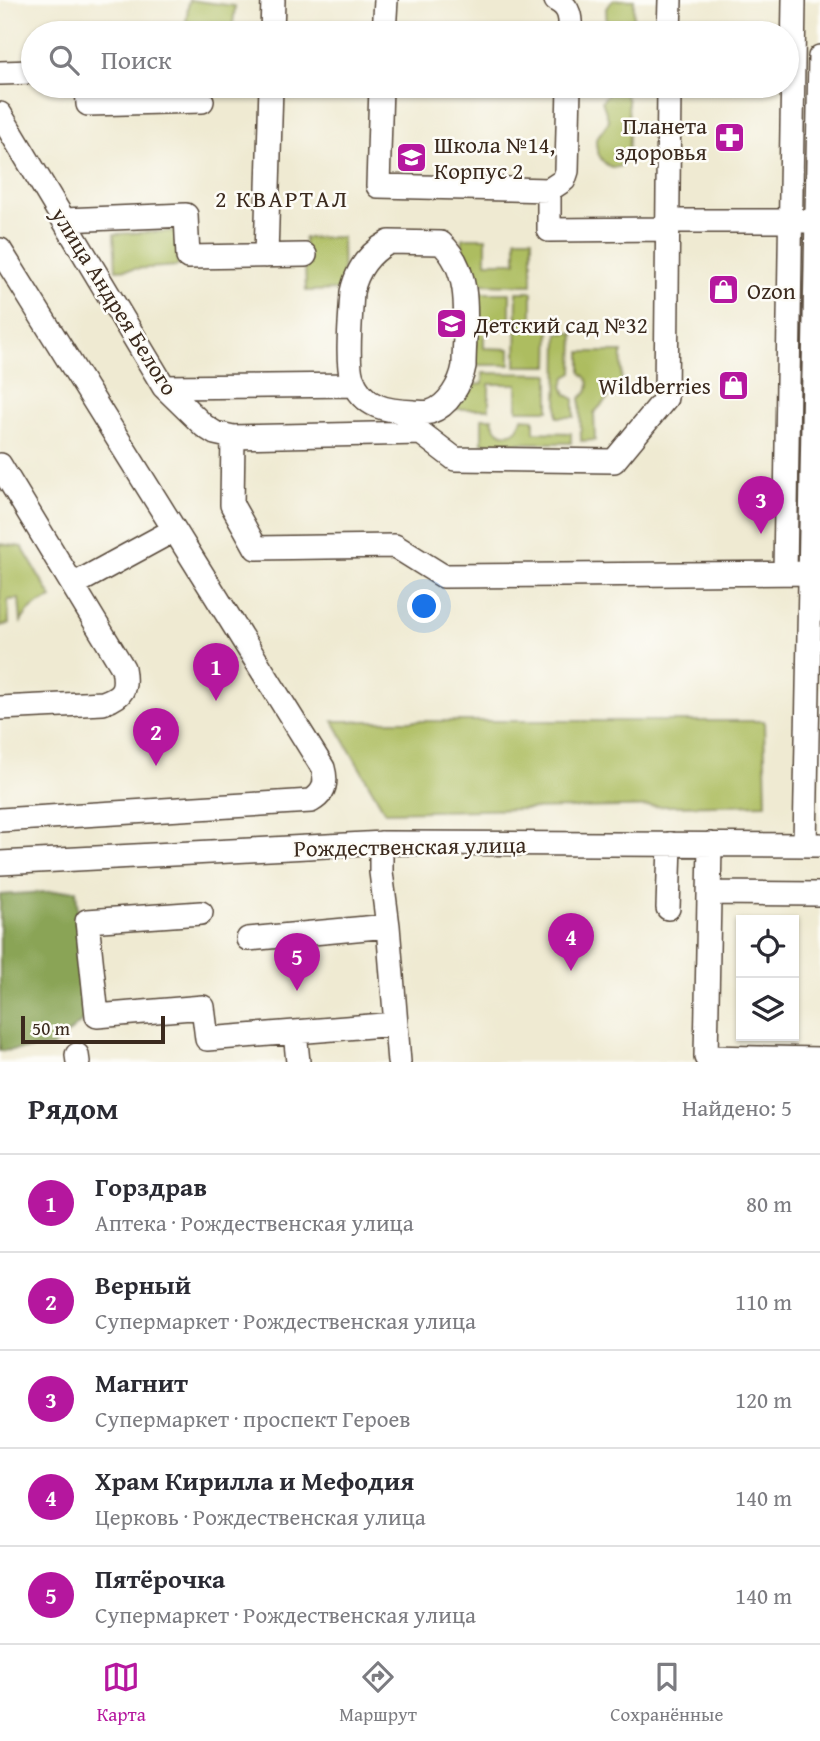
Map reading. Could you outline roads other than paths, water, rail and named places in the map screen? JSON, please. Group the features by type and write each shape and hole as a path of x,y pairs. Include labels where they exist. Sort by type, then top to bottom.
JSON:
{"street":[{"path":"272,21 273,0"},
{"path":"385,21 386,0"},
{"path":"556,0 566,7 570,21"},
{"path":"669,21 670,0"},
{"path":"794,0 794,21"},
{"path":"812,845 810,573 820,57"},
{"path":"0,73 21,72"},
{"path":"88,98 88,104 202,101"},
{"path":"266,256 271,98"},
{"path":"381,98 378,186 549,190 564,180 567,171 569,98"},
{"path":"669,98 666,398 614,461 455,459 421,433 233,437 232,505 256,548 395,546 443,576 810,573"},
{"path":"785,573 792,98"},
{"name":"улица Андрея Белого","path":"0,114 164,387 204,426 215,433 233,437"},
{"path":"549,190 549,230 817,221"},
{"path":"64,220 186,215 188,257 305,255"},
{"path":"164,387 355,385 376,406 387,411 430,412 457,388 464,366 465,290 456,260 441,243 389,242 372,254 358,272 352,292 350,368 355,385"},
{"path":"0,250 323,768 326,778 324,788 312,801 0,820"},
{"path":"0,465 123,668 125,680 123,690 115,699 103,703 0,708"},
{"path":"73,586 174,530"},
{"path":"381,843 381,873 399,1062"},
{"name":"Рождественская улица","path":"0,863 381,843 812,845"},
{"path":"668,908 670,844"},
{"path":"710,844 708,1060 820,1059"},
{"path":"709,893 820,894"},
{"path":"201,913 87,921 97,1016 204,1007 207,1040 396,1024"},
{"path":"248,939 388,926"},
{"path":"295,1032 298,1062"}],"place":[{"name":"Планета здоровья","path":"730,138"},
{"name":"Школа №14, Корпус 2","path":"411,157"},
{"name":"Ozon","path":"724,290"},
{"name":"Детский сад №32","path":"451,324"},
{"name":"Wildberries","path":"734,385"},
{"name":"Магнит","path":"761,534"},
{"name":"Горздрав","path":"216,701"},
{"name":"Верный","path":"156,766"},
{"name":"Храм Кирилла и Мефодия","path":"571,971"},
{"name":"Пятёрочка","path":"297,991"}],"district":[{"name":"2 КВАРТАЛ","path":"282,198"}]}
